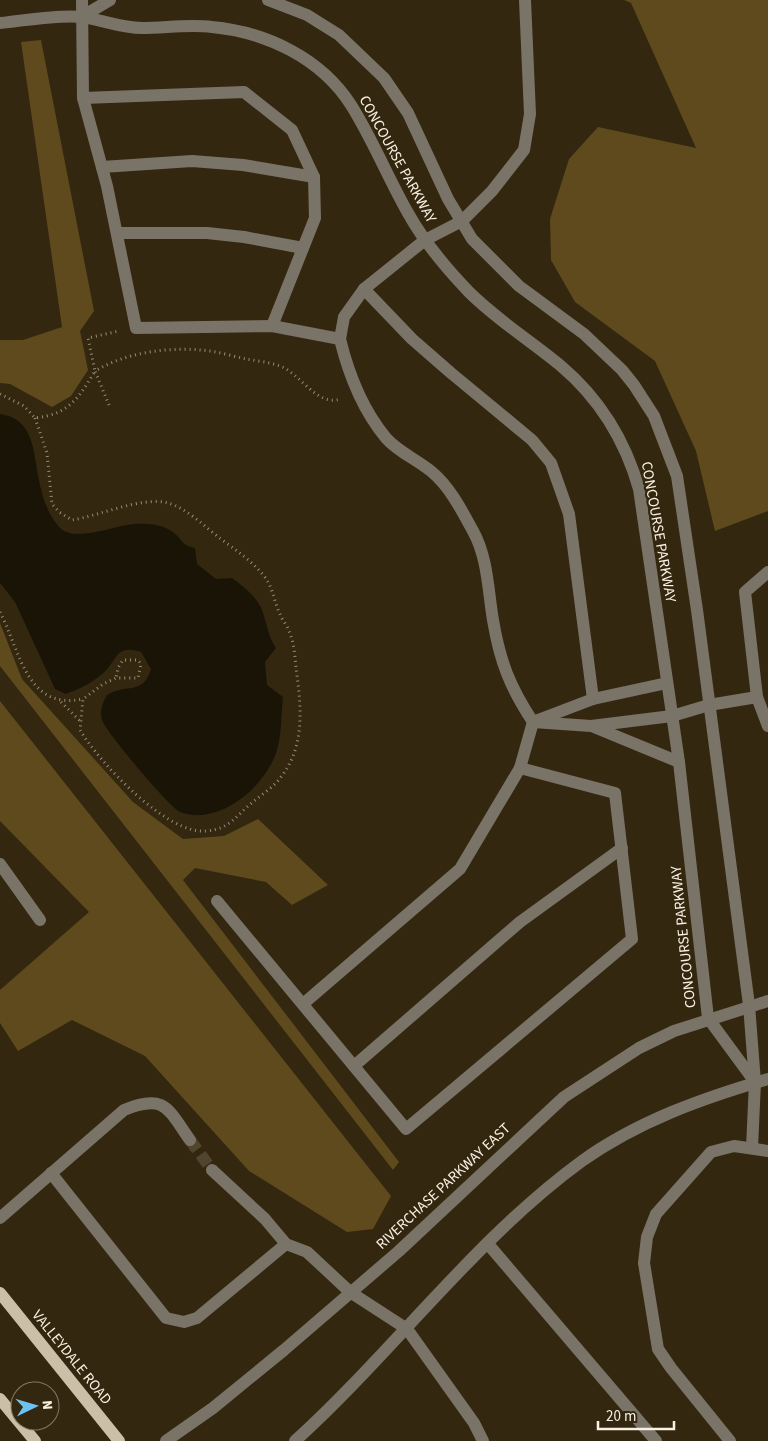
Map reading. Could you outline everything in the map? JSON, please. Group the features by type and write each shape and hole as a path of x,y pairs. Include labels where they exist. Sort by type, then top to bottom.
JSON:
{"main road":[{"name":"VALLEYDALE ROAD","path":"0,1293 119,1441"},
{"path":"0,1399 35,1441"}],"street":[{"path":"82,0 83,98 102,167 136,328 272,326 340,339"},
{"path":"0,23 81,16 110,0"},
{"name":"CONCOURSE PARKWAY","path":"268,0 307,14 339,35 384,78 408,113 448,199 472,238 503,272 584,334 622,370 654,416 677,476 749,1005 755,1082"},
{"path":"302,1004 460,869 520,768 533,722 513,691 501,660 493,620 488,578 475,533 451,494 433,472 388,440 367,412 349,374 340,339 344,317 364,289 426,240 462,221 492,191 524,150 530,114 525,0"},
{"name":"CONCOURSE PARKWAY","path":"81,16 127,27 212,27 251,34 283,46 323,72 350,103 376,148 408,213 426,240 471,294 562,367 590,394 618,433 630,458 639,489 679,762 708,1018 755,1082"},
{"path":"83,98 244,92 292,130 314,177 315,218 272,326"},
{"path":"102,167 192,161 243,165 314,177"},
{"path":"117,233 207,233 244,236 303,248"},
{"path":"364,289 412,339 451,374 532,440 551,463 569,514 593,698"},
{"path":"768,572 746,592 757,697 768,726"},
{"path":"533,722 593,698 667,683"},
{"path":"533,722 592,726 672,716 709,705 757,697"},
{"path":"592,726 679,762"},
{"path":"217,901 406,1129 632,939 615,793 520,768"},
{"path":"354,1066 520,922 622,848"},
{"path":"0,864 40,920"},
{"name":"RIVERCHASE PARKWAY EAST","path":"166,1441 213,1408 399,1251 564,1097 639,1048 674,1031 708,1018 768,1001"},
{"path":"304,1438 488,1244 538,1196 583,1160 672,1111 715,1094 768,1079"},
{"path":"752,1148 755,1082"},
{"path":"0,1218 124,1110 145,1102 166,1107 190,1140"},
{"path":"730,1441 658,1349 644,1263 647,1237 656,1214 710,1152 734,1146 768,1152"},
{"path":"212,1170 265,1219 286,1244 306,1252 350,1292 407,1329 474,1423 483,1441"},
{"path":"51,1173 166,1318 184,1322 197,1318 286,1244"},
{"path":"488,1244 656,1441"}],"path":[{"path":"108,406 95,371 88,338 136,328"},
{"path":"35,418 52,416 68,408 82,392 95,371 112,361 152,352 201,350 280,366 293,373 323,399 333,401 358,392"},
{"path":"0,394 24,406 35,418 47,453 52,504 59,512 72,520 153,502 168,503 182,510 253,563 266,578 279,614 289,631 294,652 301,722 292,754 281,777 246,807 235,821 224,827 205,832 187,829 136,796 88,743 80,730 83,699"},
{"path":"0,612 25,670 35,685 45,694 61,702 81,721"},
{"path":"61,702 83,699 102,684 116,678 138,678 141,664 138,660 123,660 118,668 116,678"}],"shaded area":[{"path":"624,0 768,0 768,511 715,531 696,451 655,361 575,302 551,260 550,219 569,159 598,127 696,148 631,3"},
{"path":"41,40 94,311 80,331 88,370 71,396 52,407 10,384 0,383 0,340 23,340 62,327 21,42"},
{"path":"0,414 20,422 26,430 33,448 44,499 49,512 60,528 75,534 85,534 134,524 160,526 174,533 185,544 195,548 197,564 216,579 232,578 249,592 260,605 271,639 276,648 265,662 267,685 283,697 280,737 272,763 263,777 240,800 211,814 195,815 180,812 164,798 114,739 102,720 101,710 107,695 139,686 148,677 151,669 141,652 126,650 121,652 101,675 89,684 66,694 55,689 15,602 0,583"},
{"path":"0,623 22,679 133,802 183,839 224,836 258,819 328,885 292,905 266,882 195,868 183,880 399,1162 393,1170 0,666"},
{"path":"0,701 391,1196 373,1229 347,1232 249,1171 145,1056 72,1020 18,1051 0,1023 0,990 89,912 0,821"}],"tunnel":[{"path":"190,1140 212,1170"}]}
